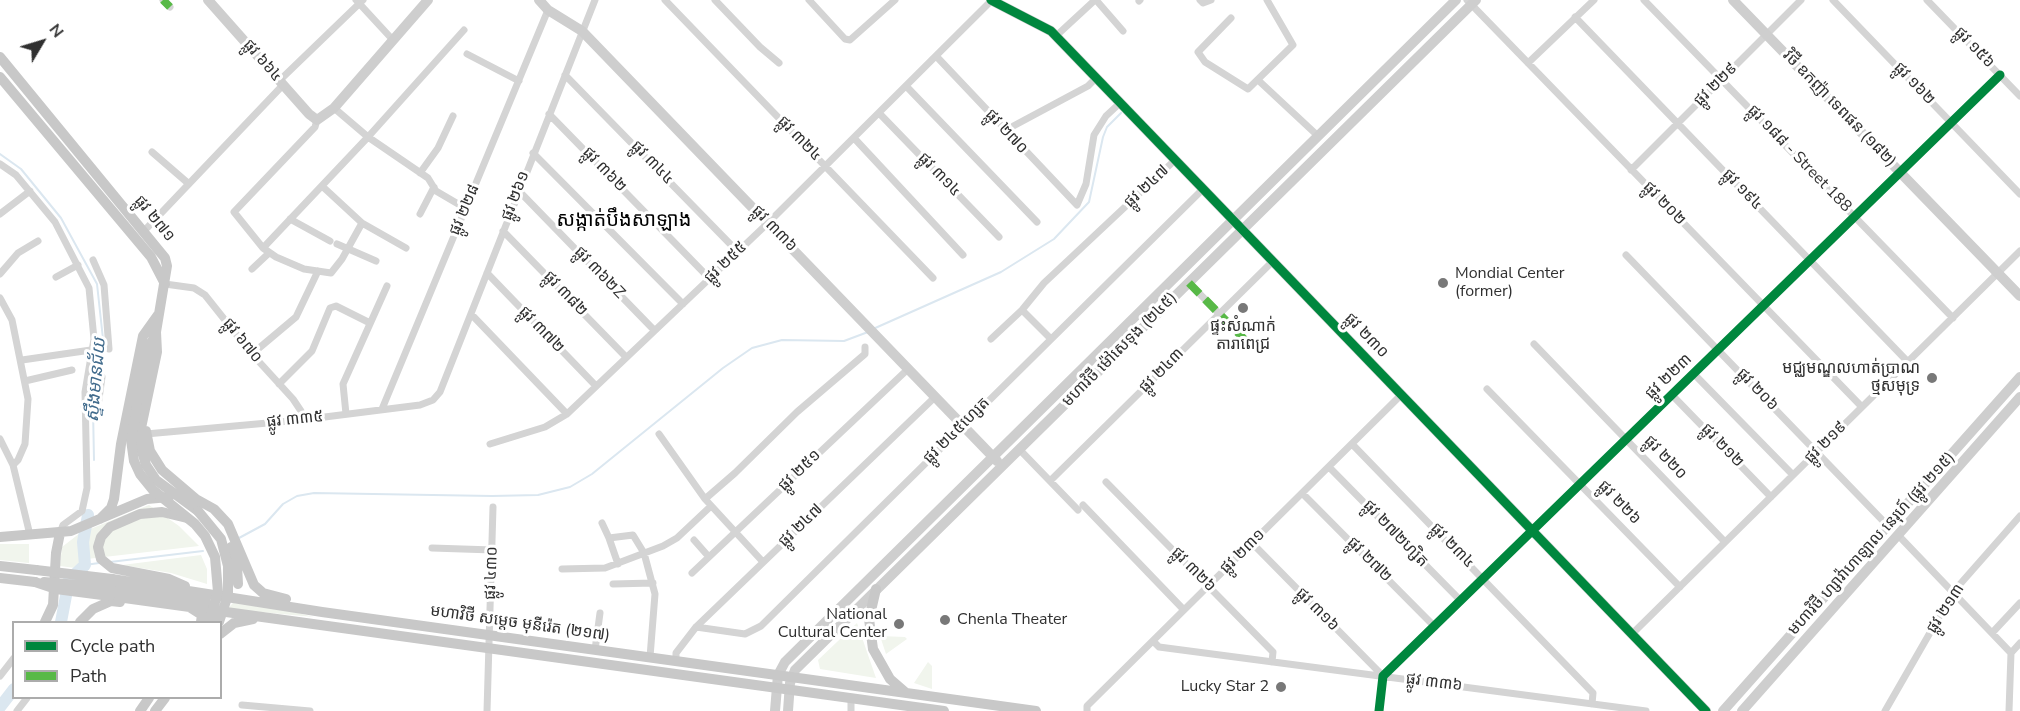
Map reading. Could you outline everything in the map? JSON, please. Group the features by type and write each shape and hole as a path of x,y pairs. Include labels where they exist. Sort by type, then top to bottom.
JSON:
{"main road":[{"name":"ផ្លូវ ៦៦៤","path":"208,0 317,120"},
{"path":"317,120 334,108 428,0"},
{"name":"ផ្លូវ ៣៣៦","path":"539,0 548,10 582,31 1002,466"},
{"name":"ផ្លូវ ២៣០","path":"991,0 1008,3 1056,36 1706,711"},
{"name":"មហាវិថី ម៉ៅសេទុង (២៤៥)","path":"775,711 778,675 785,662 1456,0"},
{"name":"វិថី ឧកញ៉ា ទេពផន (១៨២)","path":"1733,0 2020,296"},
{"name":"មហាវិថី ម៉ៅសេទុង (២៤៥)","path":"791,677 876,589 1189,283 1471,2"},
{"name":"ផ្លូវ ២៧១","path":"0,57 145,230 165,258 167,266 165,284"},
{"name":"ផ្លូវ ២៧១","path":"0,76 151,257 165,284"},
{"path":"165,284 156,332 148,350 140,410 131,440 136,467 153,490 194,509 211,513 227,536 237,566 238,584"},
{"path":"97,521 111,508 114,500 121,444 143,336 160,312"},
{"name":"មហាវិថី ហ្សាវ៉ាហាឡាល នេរុហ៍ (ផ្លូវ ២១៥)","path":"1723,711 2020,377"},
{"name":"មហាវិថី ហ្សាវ៉ាហាឡាល នេរុហ៍ (ផ្លូវ ២១៥)","path":"1742,711 2020,397"},
{"path":"140,410 150,451 162,470 194,509 217,532 226,555 228,588 219,621"},
{"path":"0,537 66,532 157,497 172,498 194,509 217,565 218,592 209,621"},
{"path":"113,583 99,553 101,537 110,527 146,513 214,509 228,524 249,577 258,589 272,596 301,602 322,612"},
{"path":"45,621 53,605 56,553 66,532"},
{"name":"មហាវិថី សម្តេច មុនីរ៉េត (២១៧)","path":"0,566 113,583 198,591 322,612 1036,711"},
{"path":"0,578 34,582 113,583 208,602"},
{"name":"មហាវិថី សម្តេច មុនីរ៉េត (២១៧)","path":"113,583 148,600 188,607 789,689 912,709 944,711"},
{"path":"876,589 869,619 873,649 890,679 909,693"},
{"path":"81,621 93,609 106,603 148,600"},
{"path":"188,607 202,615 201,621"},
{"path":"222,633 240,621 265,617"},
{"path":"788,711 791,677"},
{"path":"155,711 164,699"}],"street":[{"path":"164,0 170,7"},
{"name":"ផ្លូវ ២៦១","path":"440,392 595,0"},
{"name":"ផ្លូវ ៣២៤","path":"665,0 933,278"},
{"path":"715,0 779,63"},
{"path":"809,0 845,39 850,40 895,0"},
{"path":"815,7 822,0"},
{"name":"ផ្លូវ ២៥៥","path":"490,444 536,430 567,414 768,223 937,57 991,0"},
{"path":"1056,36 1096,0 1123,31"},
{"path":"1200,0 1203,3 1211,0"},
{"path":"1231,18 1198,52 1204,62 1248,89 1293,45 1267,0"},
{"path":"1528,63 1594,0"},
{"name":"ផ្លូវ ១៨៨ - Street 188","path":"1644,0 1953,318"},
{"name":"ផ្លូវ ២២៩","path":"1631,170 1801,0"},
{"name":"ផ្លូវ ១៦២","path":"1833,0 2020,194"},
{"name":"ផ្លូវ ១៥៦","path":"1928,0 2020,96"},
{"path":"1934,6 1940,0"},
{"path":"145,230 359,1 392,39"},
{"name":"ផ្លូវ ២០២","path":"1471,2 1862,407"},
{"name":"ផ្លូវ ២២៨","path":"382,410 548,10"},
{"name":"ផ្លូវ ១៩៤","path":"1575,17 1908,362"},
{"path":"252,269 290,219 369,137 464,30"},
{"path":"467,54 519,81"},
{"name":"ផ្លូវ ២៧០","path":"937,57 1004,131 1077,205 1086,184 1094,135 1106,116 1120,103"},
{"name":"ផ្លូវ ៣៤៤","path":"565,75 738,252"},
{"name":"ផ្លូវ ២២៣","path":"1383,676 2000,75"},
{"path":"1004,131 1088,86 1096,78"},
{"path":"1258,80 1318,136"},
{"path":"907,87 1037,222"},
{"path":"334,108 369,137 420,173 436,191 465,208"},
{"name":"ផ្លូវ ៣១៤","path":"879,113 999,237"},
{"name":"ផ្លូវ ៣៦២","path":"549,114 710,279"},
{"path":"420,173 438,148 453,116"},
{"path":"317,120 315,127 234,212 266,250 291,265 331,273 336,270 362,223"},
{"path":"854,138 963,255"},
{"path":"152,152 189,184"},
{"path":"533,153 683,304"},
{"name":"ផ្លូវ ២៤៧","path":"991,339 1022,310 1044,283 1175,160"},
{"path":"0,164 16,175 55,222 89,288 109,349"},
{"path":"321,186 362,223 406,248"},
{"path":"420,214 434,187"},
{"name":"ផ្លូវ ២៤៥ហ្សេត","path":"696,627 745,634 761,626 1203,189"},
{"name":"ផ្លូវ ៣៦២Z","path":"518,190 654,330"},
{"path":"0,214 30,191"},
{"path":"290,219 347,250 376,261"},
{"name":"ផ្លូវ ៣៨២","path":"503,231 626,357"},
{"path":"0,274 18,253 38,241"},
{"name":"ផ្លូវ ២១៩","path":"1632,634 2020,251"},
{"name":"ផ្លូវ ២០៦","path":"1626,255 1888,526"},
{"path":"66,532 63,525 79,514 84,507 87,488 91,350 101,320 104,285 93,260"},
{"name":"ផ្លូវ ២៤៣","path":"1050,481 1273,261"},
{"path":"56,277 78,265"},
{"path":"252,354 296,317 318,271"},
{"name":"ផ្លូវ ៣៧២","path":"487,273 596,386"},
{"path":"1189,283 1248,343"},
{"name":"ផ្លូវ ៦៧០","path":"165,284 194,288 206,295 301,411 302,420"},
{"path":"346,414 344,384 387,286"},
{"path":"0,298 8,309 22,360 28,418 25,444 13,465"},
{"path":"279,384 312,351 330,308 336,306 370,323"},
{"path":"1022,310 1051,339"},
{"path":"471,314 567,414"},
{"name":"ផ្លូវ ២២០","path":"1534,344 1725,542"},
{"path":"705,499 797,412 865,354 865,347"},
{"path":"22,360 91,350"},
{"name":"ផ្លូវ ២៥១","path":"692,573 908,369"},
{"path":"25,381 72,370"},
{"path":"1694,374 1793,475"},
{"path":"89,406 98,406 102,377"},
{"name":"ផ្លូវ ២២៦","path":"1487,389 1680,587"},
{"name":"ផ្លូវ ៣៣៥","path":"146,434 302,420 420,405 433,400 440,392"},
{"name":"ផ្លូវ ២៣១","path":"1087,711 1088,706 1401,395"},
{"name":"ផ្លូវ ២១២","path":"1672,395 1771,497"},
{"name":"ផ្លូវ ២៤៧","path":"676,661 676,653 696,627 935,396"},
{"path":"659,434 705,499 763,562"},
{"path":"0,439 13,465 30,535"},
{"name":"ផ្លូវ ២៣៤","path":"1352,444 1593,693 1592,704"},
{"path":"1020,449 1050,481 1080,507 1185,610"},
{"name":"ផ្លូវ ២៧២ហ្សិត","path":"1329,467 1461,601"},
{"name":"ផ្លូវ ៣២៦","path":"1106,482 1273,652 1272,662"},
{"name":"ផ្លូវ ២៧២","path":"1302,493 1435,627"},
{"path":"562,569 604,568 618,564 677,538 711,506"},
{"name":"ផ្លូវ ៤៣០","path":"487,711 493,507"},
{"name":"ផ្លូវ ២១៣","path":"1885,711 1954,591 2020,516"},
{"path":"602,523 618,564"},
{"path":"609,538 632,534 644,553 653,583 656,609 650,657"},
{"path":"1898,535 2011,653"},
{"path":"694,540 709,557"},
{"name":"ផ្លូវ ៣១៦","path":"1252,543 1383,676"},
{"path":"432,548 493,550"},
{"path":"613,584 653,583"},
{"path":"1992,633 2020,603"},
{"path":"595,650 600,613"},
{"name":"ផ្លូវ ៣៣៦","path":"1153,641 1159,647 1646,711"},
{"path":"2010,711 2011,653 2020,643"},
{"path":"0,676 12,661"},
{"path":"1380,711 1383,676"},
{"path":"909,693 912,709"},
{"path":"851,698 851,711"},
{"path":"17,711 26,699"},
{"path":"242,705 310,711"}],"shaded area":[{"path":"149,505 179,526 199,546 87,559 88,530"},
{"path":"80,533 80,563 75,568 60,566 62,547"},
{"path":"0,544 29,544 29,563 0,560"},
{"path":"201,555 207,569 207,584 171,573 122,565"},
{"path":"233,603 285,610 314,617 227,609"},
{"path":"857,623 876,678 820,669 818,660"},
{"path":"880,636 905,637 907,639 886,654"},
{"path":"928,662 932,666 932,689 914,683"}],"waterway":[{"path":"873,329 1001,272 1054,239 1089,202 1103,137 1107,127 1121,113"},
{"name":"ស្ទឹងមានជ័យ","path":"0,154 21,169 61,218 97,284 103,339 96,361 93,403"},
{"path":"239,538 265,524 283,504 297,496 314,493 538,495 570,487 592,474 723,368 752,348 782,340 844,341 868,332"},
{"name":"ស្ទឹងមានជ័យ","path":"93,409 94,460"},
{"name":"ស្ទឹងមានជ័យ","path":"61,621 69,580 85,565 83,542 88,515"},
{"path":"110,562 203,551"},
{"path":"85,565 99,563"},
{"name":"ស្ទឹងមានជ័យ","path":"0,707 12,692"}],"marked path":[{"path":"163,0 170,7"},
{"path":"1189,283 1248,343"}],"cycle path":[{"path":"991,0 1051,31 1706,711"},
{"path":"1379,711 1383,676 2000,75"}],"place":[{"name":"Mondial Center (former)","path":"1443,283"},
{"name":"ផ្ទះសំណាក់ តារាពេជ្រ","path":"1243,308"},
{"name":"មជ្ឈមណ្ឌលហាត់ប្រាណ ថ្មសមុទ្រ","path":"1932,378"},
{"name":"Chenla Theater","path":"945,620"},
{"name":"National Cultural Center","path":"899,624"},
{"name":"Lucky Star 2","path":"1281,687"}],"district":[{"name":"សង្កាត់បឹងសាឡាង","path":"624,221"}]}
